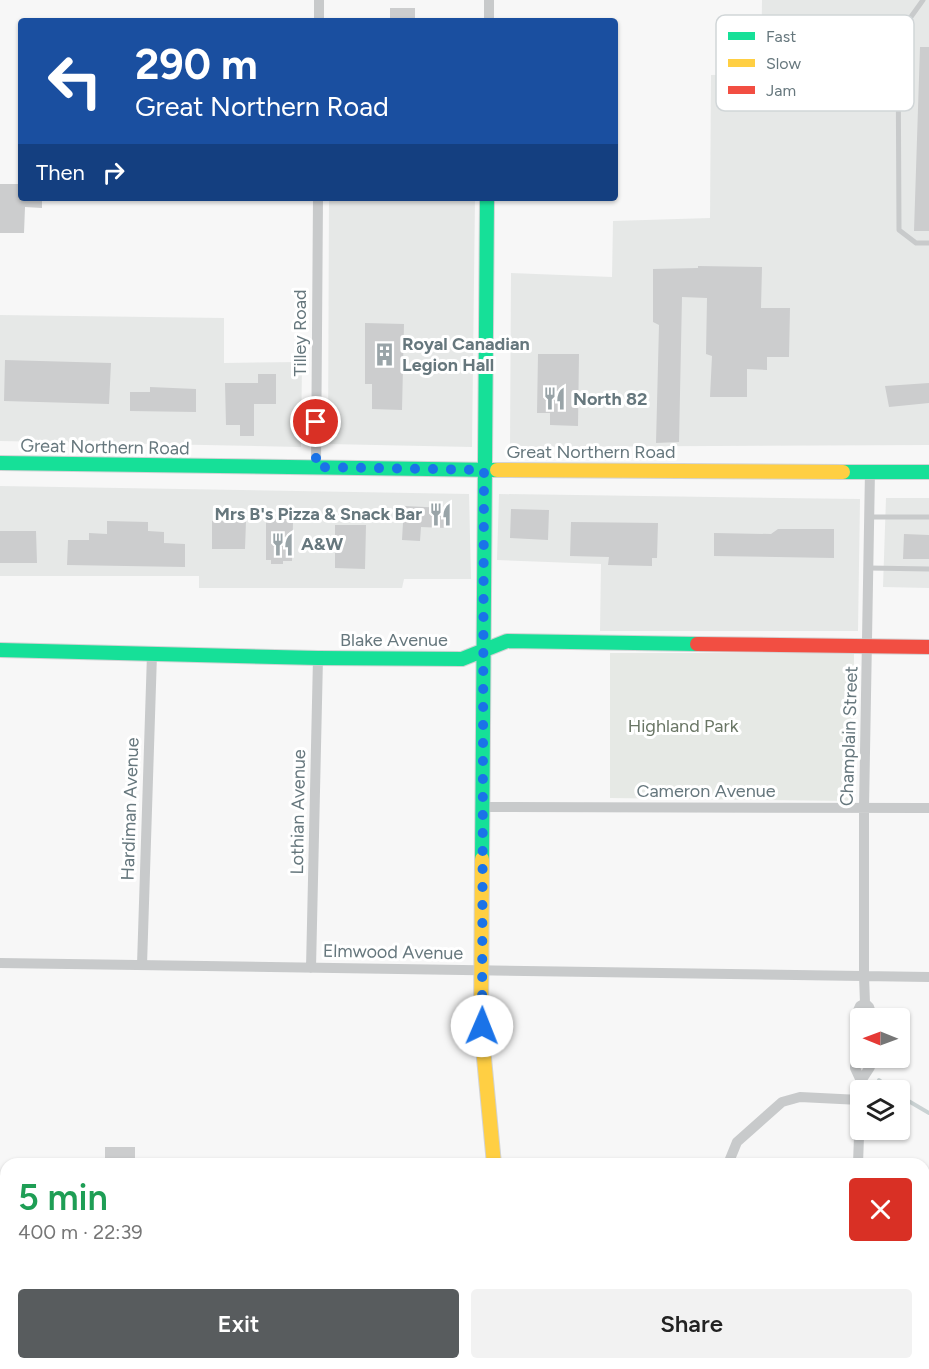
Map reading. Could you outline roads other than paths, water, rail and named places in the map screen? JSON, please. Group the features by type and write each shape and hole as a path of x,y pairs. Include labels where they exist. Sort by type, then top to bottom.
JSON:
{"street":[{"path":"319,0 319,18"},
{"path":"489,0 489,18"},
{"name":"Tilley Road","path":"316,467 318,201"},
{"path":"487,201 482,1026 493,1158"},
{"name":"Great Northern Road","path":"0,464 484,470 929,472"},
{"name":"Champlain Street","path":"869,1008 865,1003 864,976 864,808 870,471"},
{"name":"Blake Avenue","path":"0,650 318,658 462,659 507,641 929,647"},
{"name":"Hardiman Avenue","path":"142,965 152,654"},
{"name":"Lothian Avenue","path":"311,968 318,658"},
{"name":"Cameron Avenue","path":"483,807 929,808"},
{"name":"Elmwood Avenue","path":"0,963 929,977"},
{"name":"Champlain Street","path":"861,1080 855,1068 856,1015 860,1006 865,1003"},
{"path":"730,1158 736,1142 782,1102 800,1097 850,1100"},
{"name":"Champlain Street","path":"858,1158 859,1140"}],"lane":[{"path":"912,15 923,0"},
{"path":"898,111 899,230 916,243 929,243"},
{"path":"870,517 929,517"},
{"path":"869,568 929,569"}],"waterway":[{"path":"910,1102 929,1113"}],"place":[{"name":"Royal Canadian Legion Hall","path":"384,354"},
{"name":"North 82","path":"555,399"},
{"name":"Mrs B's Pizza & Snack Bar","path":"440,514"},
{"name":"A&W","path":"283,544"}],"park label":[{"name":"Highland Park","path":"683,726"}]}
